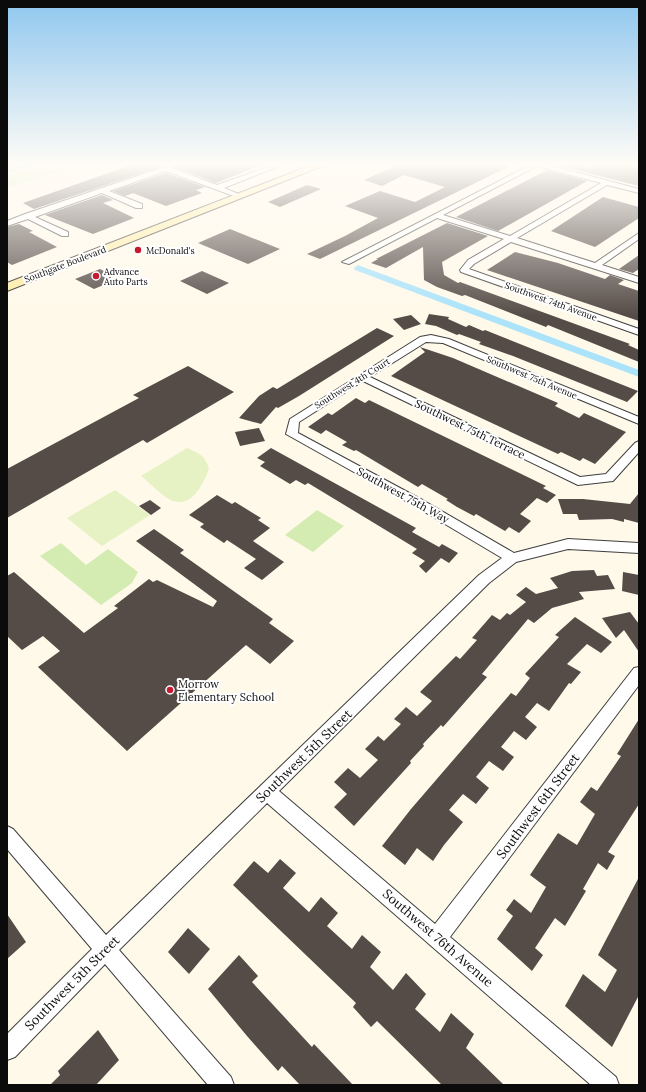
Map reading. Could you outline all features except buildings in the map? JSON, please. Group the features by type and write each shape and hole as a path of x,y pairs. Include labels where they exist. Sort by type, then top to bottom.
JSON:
{"main road":[{"name":"Southgate Boulevard","path":"7,287 193,214"}],"street":[{"path":"7,224 34,214"},
{"path":"346,262 443,214"},
{"path":"512,239 554,214"},
{"path":"28,216 65,234"},
{"path":"439,216 639,280"},
{"path":"596,266 639,235"},
{"name":"Southwest 74th Avenue","path":"512,239 471,262 464,270 639,332"},
{"name":"Southwest 75th Avenue","path":"423,339 432,338 446,341 639,421"},
{"name":"Southwest 4th Court","path":"292,434 294,420 423,339"},
{"name":"Southwest 75th Terrace","path":"362,377 578,481 608,478 639,445"},
{"name":"Southwest 75th Way","path":"292,434 422,505 512,558"},
{"name":"Southwest 5th Street","path":"7,1049 106,949 484,579 512,558 568,544 639,548"},
{"name":"Southwest 6th Street","path":"437,938 639,673"},
{"name":"Southwest 76th Avenue","path":"268,792 608,1085"},
{"path":"7,836 223,1085"}],"green space":[{"path":"187,448 204,458 209,469 204,481 192,497 186,501 173,501 161,494 141,476"},
{"path":"115,490 150,515 102,546 67,518"},
{"path":"317,510 344,526 313,552 285,535"},
{"path":"61,543 86,565 108,549 138,572 132,583 101,605 40,556"}],"waterway":[{"path":"358,268 639,374"}],"place":[{"name":"McDonald's","path":"138,250"},
{"name":"Advance Auto Parts","path":"96,276"},
{"name":"Morrow Elementary School","path":"170,690"}]}
